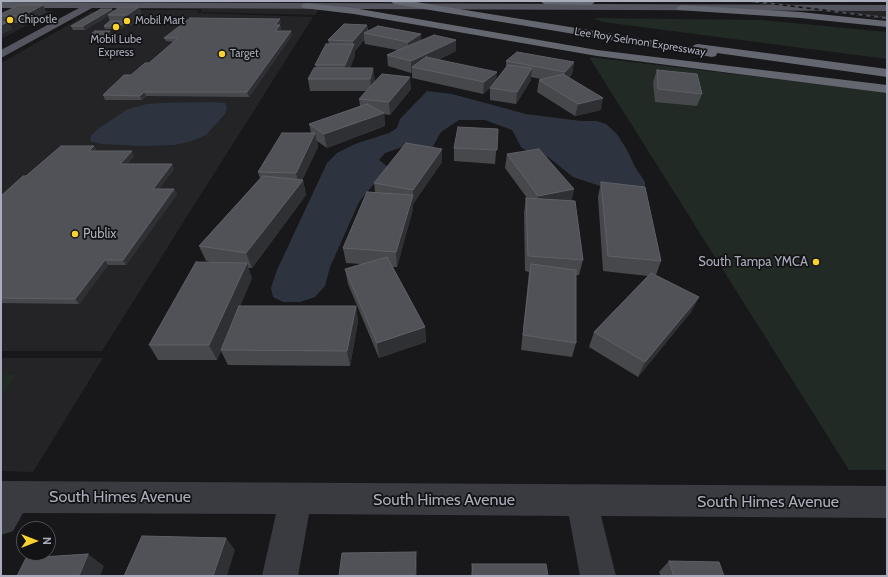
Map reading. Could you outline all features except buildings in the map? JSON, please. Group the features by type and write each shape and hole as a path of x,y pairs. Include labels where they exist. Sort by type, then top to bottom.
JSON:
{"highway":[{"path":"367,1 663,51 887,81"},
{"name":"Lee Roy Selmon Expressway","path":"394,1 647,44 887,81"},
{"path":"418,1 671,43 887,72"},
{"name":"Lee Roy Selmon Expressway","path":"434,1 689,41 887,68"},
{"path":"544,1 591,2"},
{"path":"306,6 354,11 597,53 887,89"},
{"path":"680,8 790,14 887,24"}],"main road":[{"path":"244,1 887,3"},
{"path":"42,20 75,3"},
{"path":"1,55 95,3"},
{"path":"1,5 95,3 306,6 887,8"}],"street":[{"name":"South Himes Avenue","path":"6,504 296,498 887,502"},
{"path":"280,576 296,498"},
{"path":"582,501 598,576"}],"shaded area":[{"path":"202,9 319,9 315,15 201,12"},
{"path":"808,9 887,9 887,19"},
{"path":"112,10 199,10 197,13 313,17 102,351 1,351 1,63 91,12"},
{"path":"1,11 54,11 1,39"},
{"path":"593,18 762,20 887,32 887,59 603,22"},
{"name":"South Tampa YMCA","path":"589,57 887,92 887,470 849,470"},
{"path":"427,91 452,94 526,114 581,121 597,121 606,124 617,134 627,150 635,167 645,182 645,188 615,191 573,177 548,157 528,152 521,147 512,130 485,120 459,120 441,132 432,148 408,145 385,153 379,160 388,167 359,202 330,267 325,286 315,297 300,302 283,302 273,297 271,288 277,270 327,163 337,153 355,144 389,133 397,128 400,119"},
{"path":"225,103 227,107 225,114 206,135 192,141 174,145 144,146 101,144 90,141 91,136 98,129 128,109 147,104"},
{"path":"1,358 103,358 33,472 1,471 1,397 17,375 1,375"},
{"path":"1,375 17,375 1,397"}],"railway":[{"path":"751,1 887,18"}],"place":[{"name":"Chipotle","path":"10,20"},
{"name":"Mobil Mart","path":"127,21"},
{"name":"Mobil Lube Express","path":"116,27"},
{"name":"Target","path":"222,54"},
{"name":"Publix","path":"75,234"},
{"name":"South Tampa YMCA","path":"816,262"}]}
